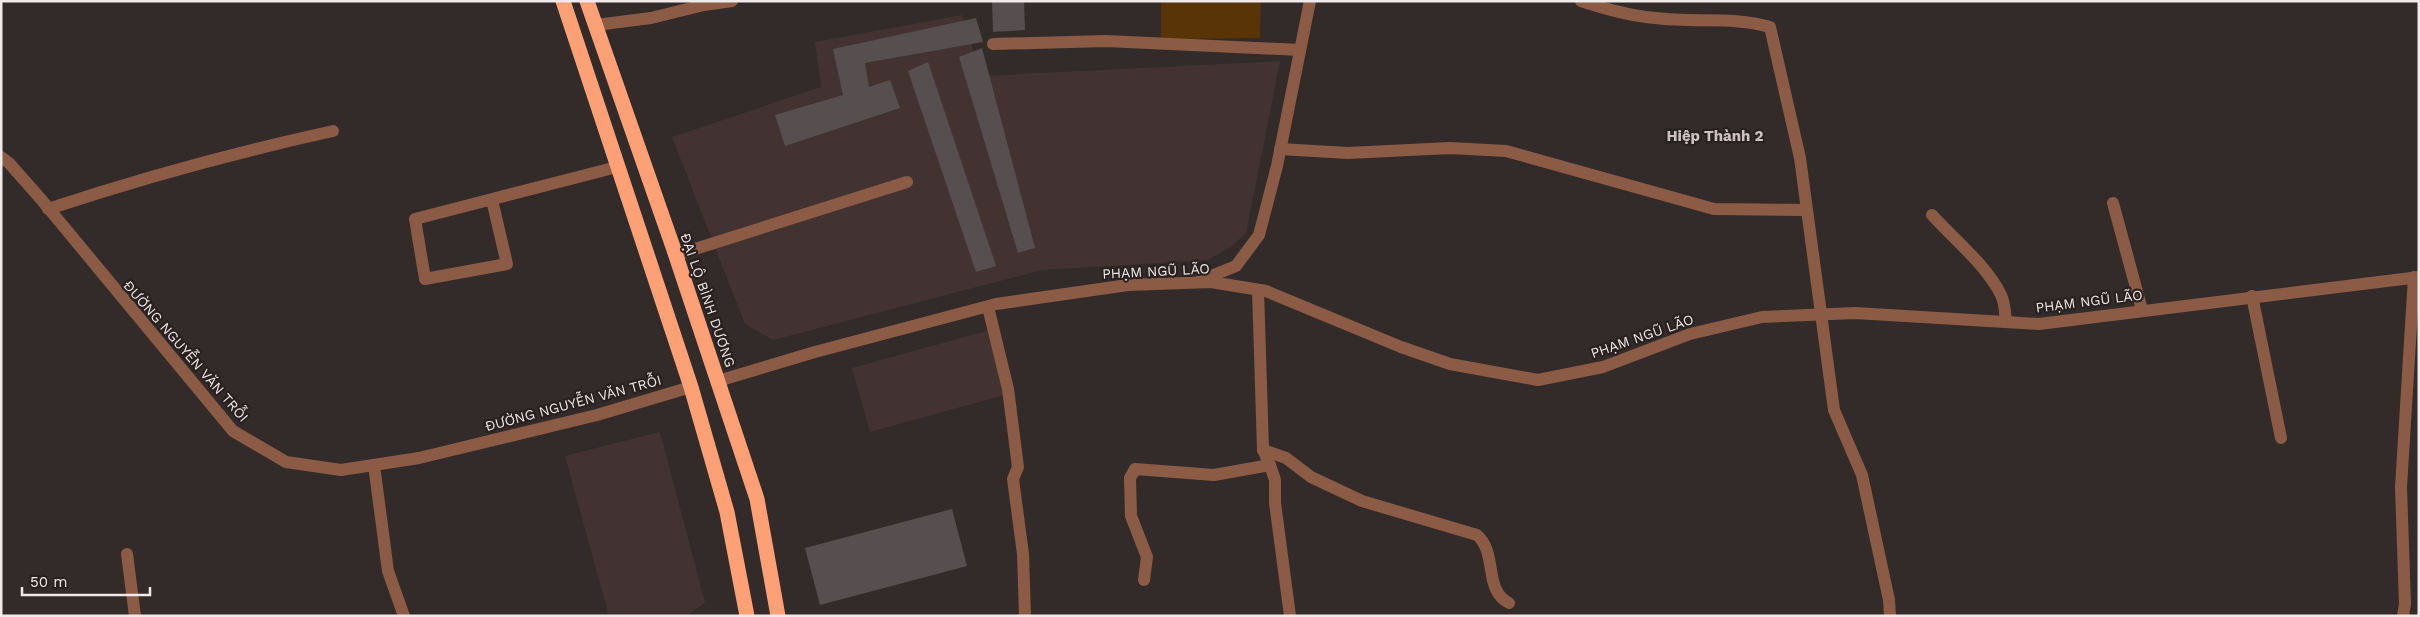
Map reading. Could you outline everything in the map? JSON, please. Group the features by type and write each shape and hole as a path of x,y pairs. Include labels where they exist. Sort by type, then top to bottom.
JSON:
{"highway":[{"path":"563,1 690,387 727,512 747,615"},
{"name":"ĐẠI LỘ BÌNH DƯƠNG","path":"588,1 676,255 757,499 778,616"}],"street":[{"path":"596,25 651,18 704,5 732,1"},
{"path":"1197,282 1236,266 1259,235 1280,149 1310,1"},
{"path":"1581,1 1603,8 1656,18 1749,21 1770,27 1800,158 1834,410 1862,475 1889,600 1890,616"},
{"path":"993,44 1106,41 1300,50"},
{"path":"48,209 113,187 229,155 333,131"},
{"path":"1280,149 1348,153 1450,148 1506,151 1714,209 1806,210"},
{"name":"ĐƯỜNG NGUYỄN VĂN TRỖI","path":"1,157 9,162 233,431 286,462 341,470 419,458 597,415 690,387"},
{"path":"492,200 507,264 425,279 415,219 617,167"},
{"path":"676,255 906,182"},
{"path":"2113,203 2142,310"},
{"path":"1932,215 1968,251 1993,283 2005,304 2006,322"},
{"path":"2403,616 2405,604 2401,487 2416,277"},
{"name":"PHẠM NGŨ LÃO","path":"718,381 815,352 988,307 1128,285 1211,282 1258,290 1401,347 1450,364 1538,380 1603,368 1690,334 1762,317 1855,313 2039,324 2416,277"},
{"path":"1258,290 1263,450 1275,480 1275,503 1290,616"},
{"path":"2252,296 2281,438"},
{"path":"988,307 1008,389 1017,458 1018,467 1013,479 1023,554 1025,616"},
{"path":"1263,450 1286,458 1311,477 1362,501 1477,535 1488,547 1491,573 1497,591 1502,600 1509,603"},
{"path":"374,465 388,570 404,616"},
{"path":"1144,580 1147,557 1131,516 1130,478 1135,469 1214,475 1270,465"},
{"path":"127,554 135,616"}],"shaded area":[{"path":"1161,1 1261,1 1260,38 1161,39"},
{"path":"962,15 981,76 1280,61 1246,233 1231,247 1207,260 1042,270 773,340 745,324 672,137 821,87 815,42"},
{"path":"990,330 1008,394 870,432 852,368"},
{"path":"660,432 705,603 686,616 609,616 565,456"}],"building":[{"path":"992,1 1024,1 1025,30 993,32"},
{"path":"976,18 983,42 865,63 869,87 890,80 900,108 785,146 775,115 843,95 833,49"},
{"path":"982,48 1035,248 1018,253 959,57"},
{"path":"928,62 996,266 976,272 908,71"},
{"path":"952,509 967,566 820,605 805,548"}],"district":[{"name":"Hiệp Thành 2","path":"1715,136"}]}
